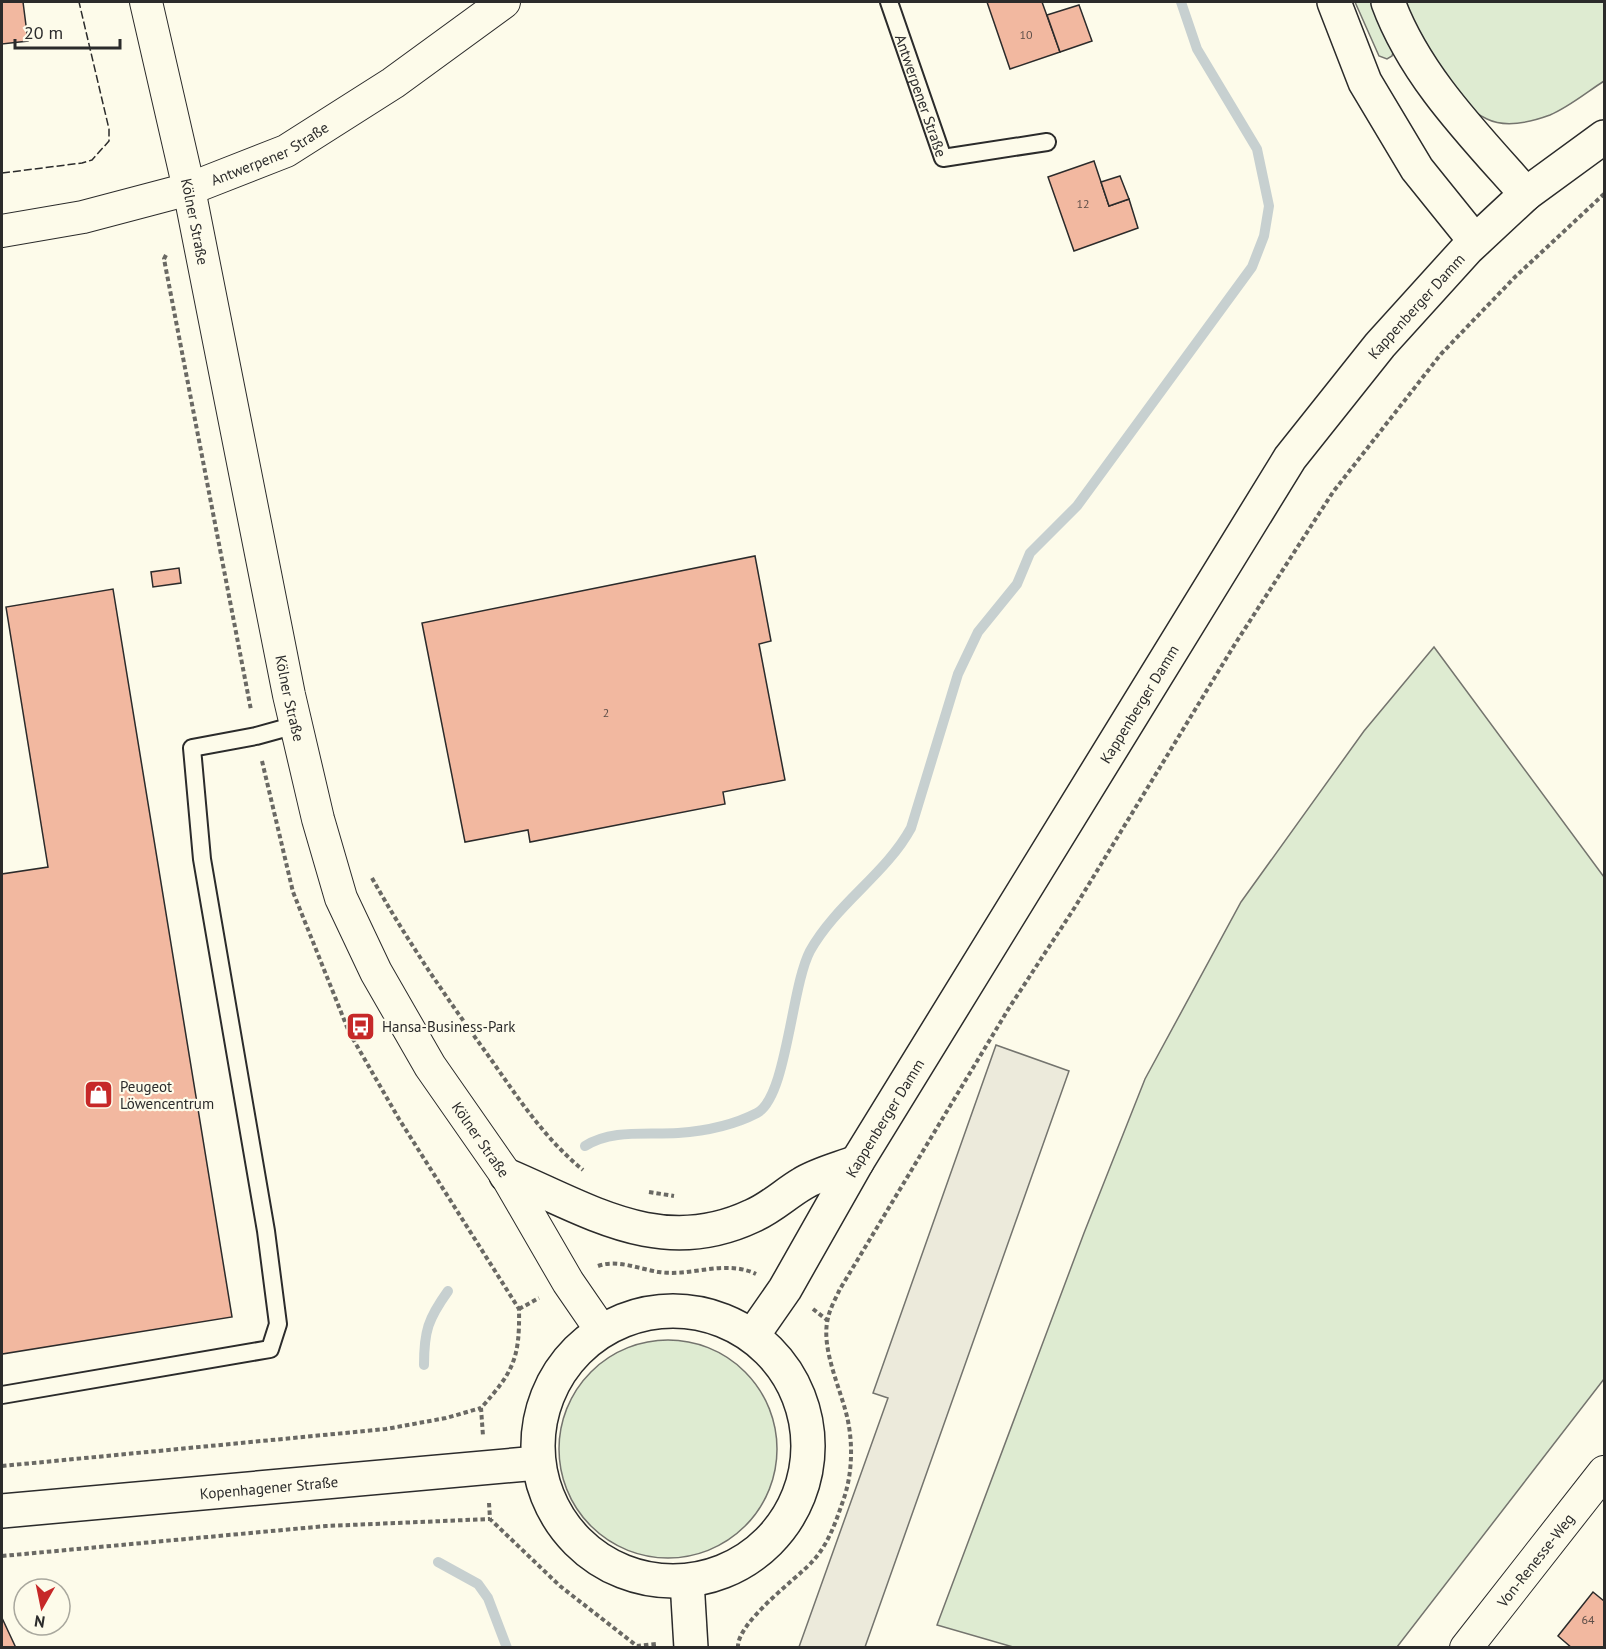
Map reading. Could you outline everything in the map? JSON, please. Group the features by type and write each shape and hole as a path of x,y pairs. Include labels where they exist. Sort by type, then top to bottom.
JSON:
{"main road":[{"path":"1334,2 1365,82 1417,169 1475,241"},
{"path":"1388,2 1421,69 1469,130 1526,194"},
{"name":"Kappenberger Damm","path":"753,1335 785,1289 857,1162 1290,458 1380,345 1475,241 1526,194 1605,137"},
{"path":"506,1175 613,1222 632,1228 679,1232 703,1231 752,1216 803,1183 857,1162"},
{"path":"678,1310 717,1317 753,1335 786,1369 805,1411 809,1458 797,1503 770,1541 732,1568 687,1581 645,1579 606,1564 573,1538 550,1503 538,1463 539,1424 550,1387 571,1355 601,1330 638,1315 678,1310"},
{"name":"Kopenhagener Straße","path":"2,1511 538,1463"},
{"path":"687,1581 691,1644"}],"street":[{"name":"Kölner Straße","path":"146,2 189,189 296,725 318,819 341,898 376,972 430,1066 506,1175 568,1282 601,1330"},
{"name":"Antwerpener Straße","path":"2,231 82,217 189,189 286,151 393,83 504,2"},
{"name":"Von-Renesse-Weg","path":"1466,1647 1605,1472"}],"lane":[{"name":"Antwerpener Straße","path":"889,2 943,158 1047,142"},
{"path":"2,1395 270,1349 278,1324 266,1231 202,859 192,748 256,736 296,725"}],"path":[{"path":"481,1408 490,1519 560,1586 637,1647 691,1644 721,1638 738,1645 770,1600 812,1562 831,1535 848,1486 851,1454 848,1421 829,1353 827,1320 840,1289 1235,644 1333,492 1441,354 1515,277 1605,194"},
{"path":"367,869 399,926 522,1103 547,1136 588,1174"},
{"path":"568,1282 601,1264 616,1263 681,1273 679,1202 675,1196 640,1191"},
{"path":"2,1466 386,1429 446,1418 481,1408 506,1380 516,1358 519,1309"},
{"path":"2,1556 326,1526 490,1519"}],"green space":[{"path":"1355,2 1373,2 1394,49 1392,56 1387,59 1379,56"},
{"path":"1403,2 1604,2 1604,81 1564,108 1543,118 1510,124 1494,122 1472,110 1447,83 1436,67"},
{"path":"1434,647 1604,877 1604,1379 1397,1647 1013,1647 937,1625 1084,1233 1145,1079 1241,902 1364,731"},
{"path":"657,1340 679,1340 710,1348 729,1358 745,1372 759,1388 769,1407 777,1438 773,1481 769,1491 759,1510 745,1526 729,1540 700,1554 679,1558 657,1558 636,1554 607,1540 577,1510 563,1481 559,1460 559,1438 563,1417 577,1388 607,1358 636,1344"}],"shaded area":[{"path":"996,1045 1069,1071 865,1647 799,1647 888,1398 873,1393"}],"building":[{"path":"2,2 23,2 28,41 2,44"},
{"path":"987,2 1042,2 1060,52 1010,69"},
{"path":"1079,5 1092,41 1060,52 1047,15"},
{"path":"1094,161 1109,206 1129,199 1138,228 1074,251 1048,177"},
{"path":"1120,176 1129,199 1109,206 1101,182"},
{"path":"755,556 771,641 759,644 785,780 723,792 725,804 530,842 528,830 465,842 422,623"},
{"path":"179,568 181,583 153,587 151,572"},
{"name":"Peugeot Löwencentrum","path":"113,589 232,1317 2,1354 2,874 48,867 6,607"},
{"path":"1593,1592 1604,1601 1604,1648 1572,1648 1558,1636"},
{"path":"2,1618 16,1648 2,1648"}],"waterway":[{"path":"585,1146 606,1137 618,1135 678,1133 719,1127 757,1113 767,1103 782,1064 803,968 810,951 833,918 888,860 901,845 911,828 958,674 978,632 1017,584 1030,553 1077,506 1252,267 1264,236 1269,206 1257,149 1197,49 1181,2"},
{"path":"424,1365 428,1326 448,1291"},
{"path":"438,1562 478,1584 488,1598 507,1648"}],"fence":[{"path":"2,173 82,163 92,160 109,141 109,129 79,2"}],"place":[{"name":"Hansa-Business-Park","path":"361,1026"},
{"name":"Peugeot Löwencentrum","path":"99,1095"}]}
